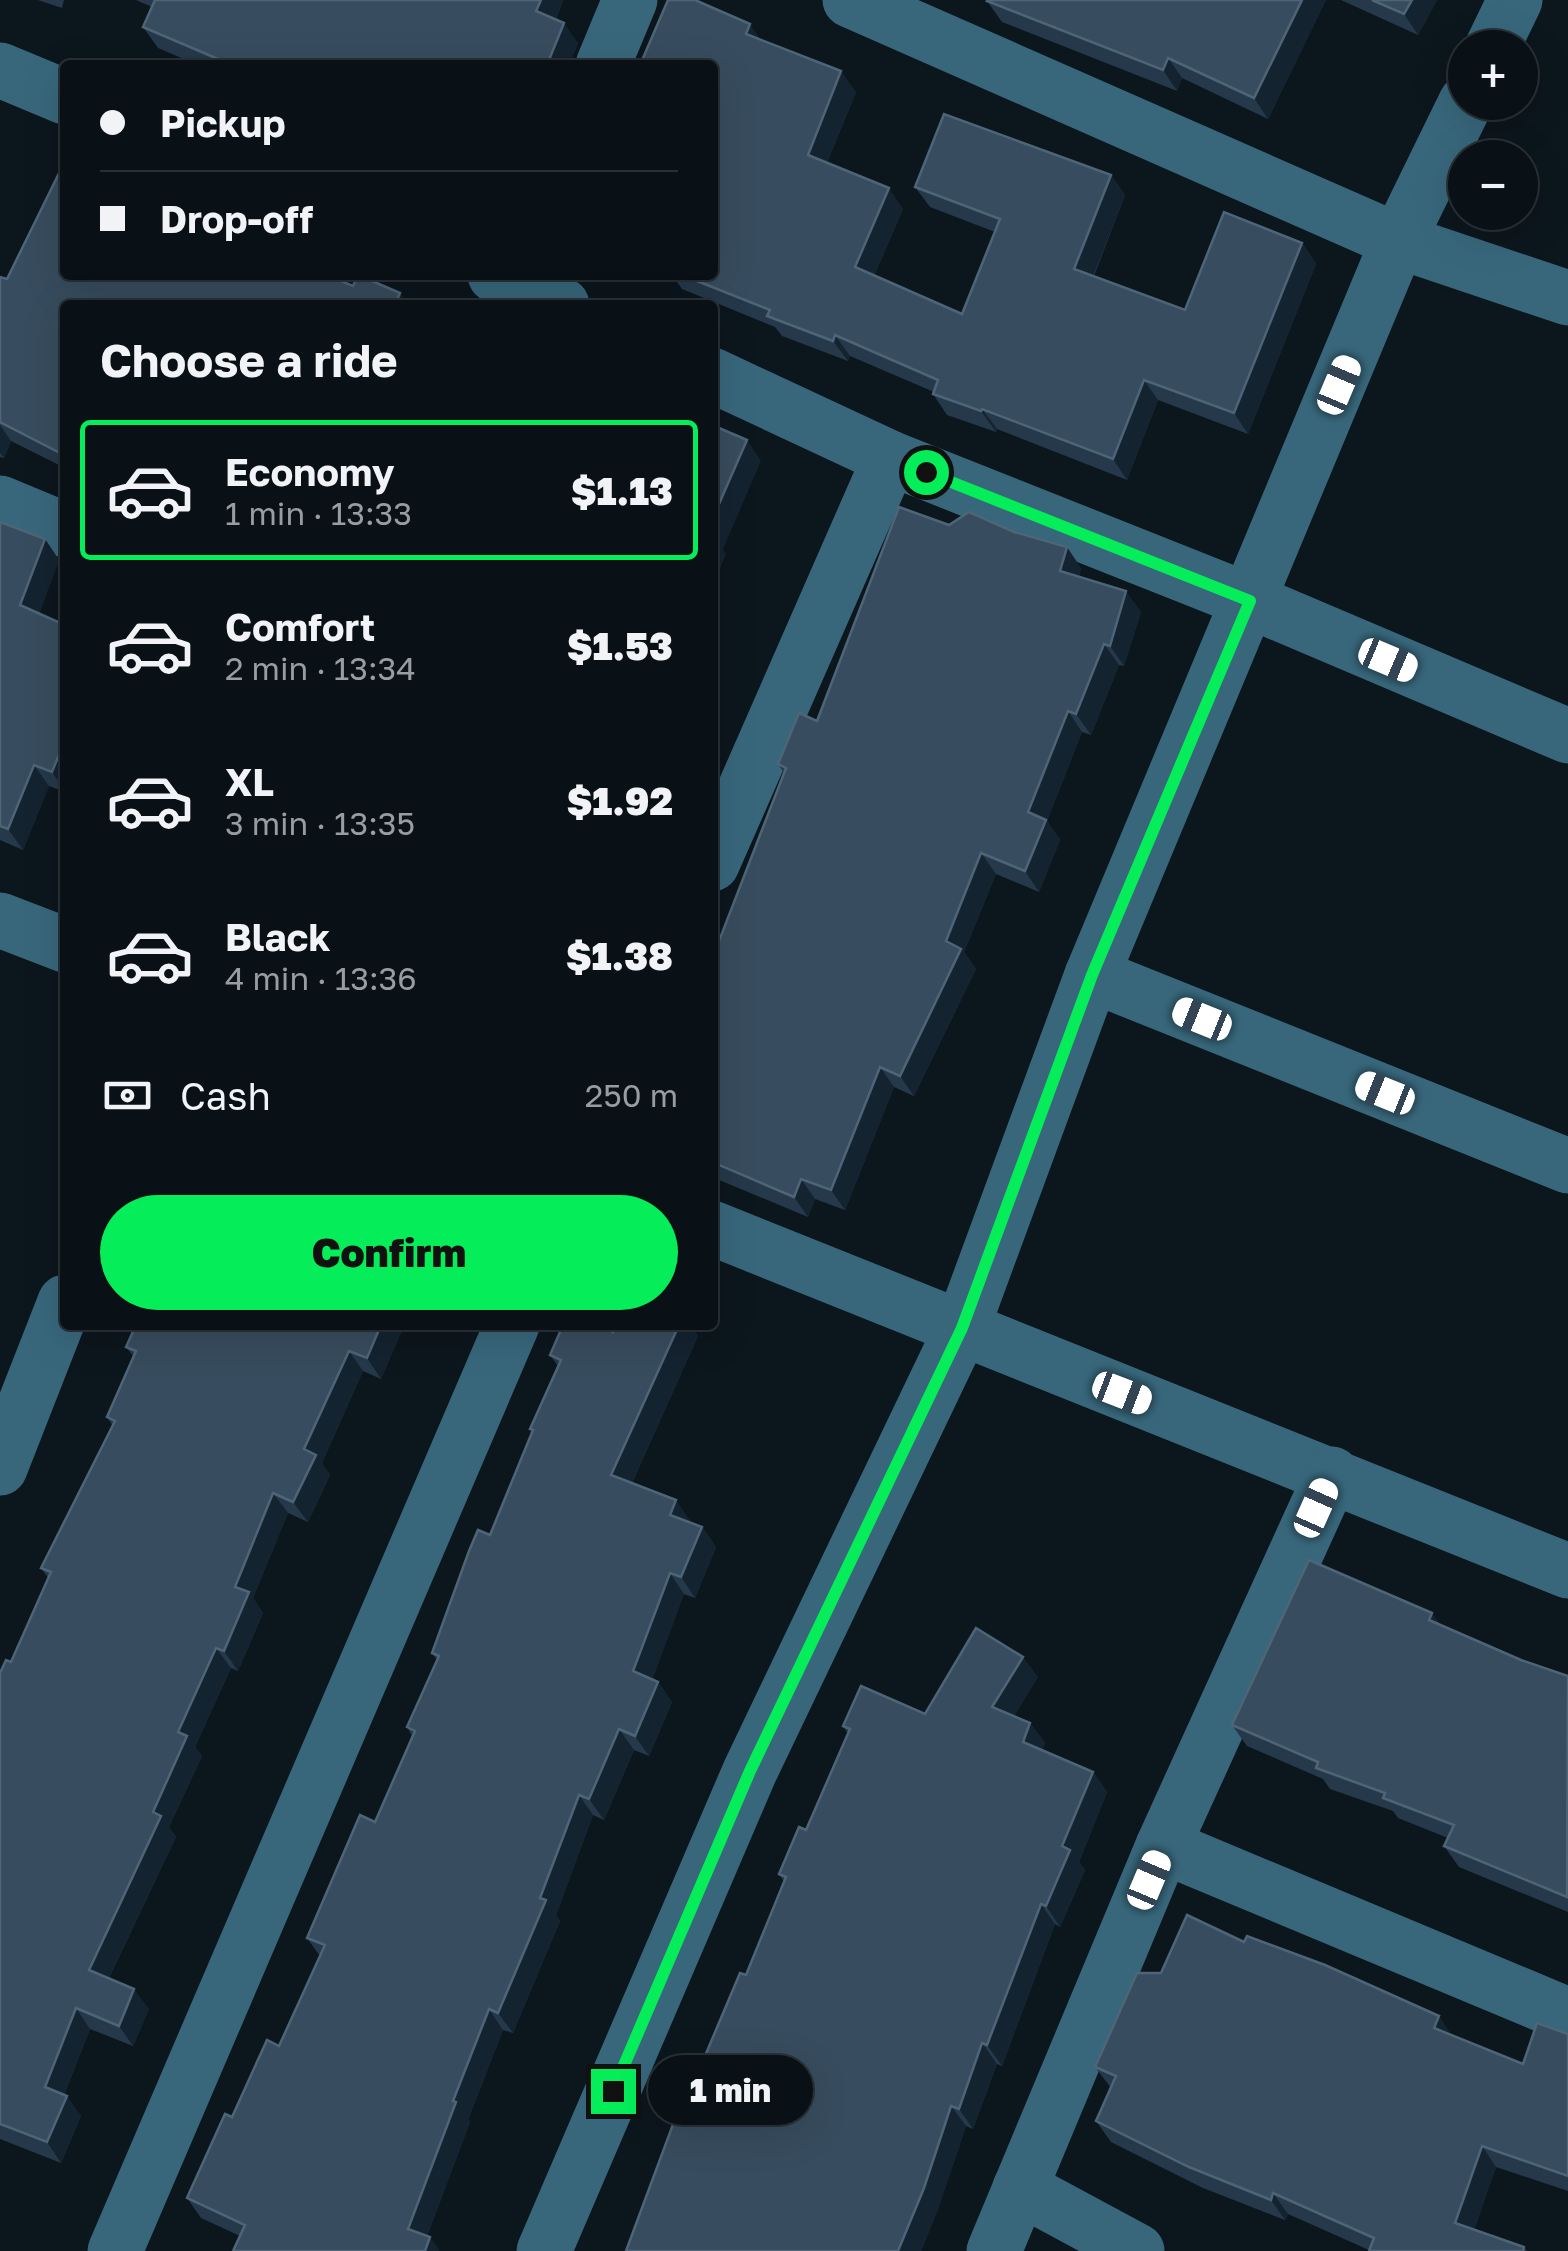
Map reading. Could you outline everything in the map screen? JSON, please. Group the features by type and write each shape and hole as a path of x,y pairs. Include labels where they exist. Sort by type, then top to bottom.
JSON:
{"street":[{"path":"605,60 630,0"},
{"path":"850,0 1398,241 1568,298"},
{"path":"1501,30 1516,0"},
{"path":"0,70 60,95"},
{"path":"544,2251 750,1771 962,1328 1092,975 1398,241 1457,120"},
{"path":"506,284 549,300"},
{"path":"718,378 890,458 1250,601 1568,736"},
{"path":"718,850 890,458"},
{"path":"0,503 60,528"},
{"path":"0,920 60,943"},
{"path":"1092,975 1568,1166"},
{"path":"718,1230 1568,1571"},
{"path":"0,1468 60,1315"},
{"path":"120,2249 510,1330"},
{"path":"994,2251 1163,1846 1332,1474"},
{"path":"1163,1846 1568,2015"},
{"path":"1020,2188 1137,2251"}],"building":[{"path":"155,0 541,0 536,11 564,23 549,60 220,60 143,27"},
{"path":"668,0 695,0 750,24 746,34 841,71 808,155 889,188 855,267 962,314 1000,219 915,187 944,114 1111,175 1074,269 1185,310 1224,212 1302,243 1234,413 1144,380 1113,459 933,394 938,380 835,335 833,341 767,316 770,310 695,280 718,280 718,60 642,60"},
{"path":"988,0 1302,0 1254,98 1168,58 1163,70"},
{"path":"1372,0 1412,0 1404,14"},
{"path":"60,171 60,280 338,280 353,286 356,280 370,280 400,293 397,300 60,300 60,453 0,422 0,277 7,279"},
{"path":"718,428 747,440 718,506"},
{"path":"899,507 949,525 969,512 1014,532 1067,547 1060,571 1126,591 1110,646 1104,644 1076,714 1068,711 1028,812 1046,820 1025,871 981,853 946,941 961,949 900,1076 880,1067 831,1190 801,1179 794,1197 718,1165 718,941 786,768 778,764 799,713 817,721"},
{"path":"0,522 45,539 20,605 60,623 60,752 52,772 34,765 8,829 0,826"},
{"path":"134,1330 379,1330 367,1358 349,1351 304,1449 316,1455 293,1502 273,1493 235,1587 249,1592 224,1651 216,1648 178,1732 187,1736 153,1812 161,1816 89,1970 134,1989 119,2026 76,2008 45,2087 67,2096 47,2142 0,2124 0,1673 6,1660 11,1662 51,1572 41,1568 115,1421 107,1417 136,1351 126,1347"},
{"path":"561,1330 677,1330 611,1475 676,1500 670,1515 702,1527 681,1577 670,1573 633,1671 658,1682 635,1736 619,1729 589,1799 579,1795 540,1898 546,1900 498,2013 489,2009 408,2229 430,2237 425,2251 233,2251 245,2225 187,2198 225,2114 232,2117 267,2040 279,2046 325,1945 307,1938 360,1815 375,1822 415,1731 407,1727 439,1656 432,1653 469,1551 478,1530 490,1535 561,1360 550,1355"},
{"path":"1309,1560 1432,1613 1429,1620 1568,1676 1567,1897 1444,1846 1454,1825 1383,1798 1385,1793 1316,1768 1318,1762 1232,1725"},
{"path":"976,1628 1023,1657 992,1707 1030,1723 1023,1742 1093,1772 1062,1846 1070,1850 1046,1906 1041,1904 987,2045 982,2043 959,2109 951,2106 898,2251 626,2251 675,2119 678,2120 740,1973 746,1975 786,1877 779,1874 799,1827 806,1830 850,1729 843,1726 861,1686 925,1714"},
{"path":"1187,1915 1244,1942 1247,1936 1325,1965 1439,2016 1434,2028 1523,2064 1537,2023 1568,2034 1568,2176 1482,2146 1455,2223 1524,2247 1523,2251 1369,2251 1374,2238 1273,2193 1271,2200 1189,2167 1096,2121 1116,2076 1095,2067 1137,1973 1161,1973"}],"route":[{"path":"613,2091 750,1771 962,1328 1092,975 1250,601 926,472"}]}
